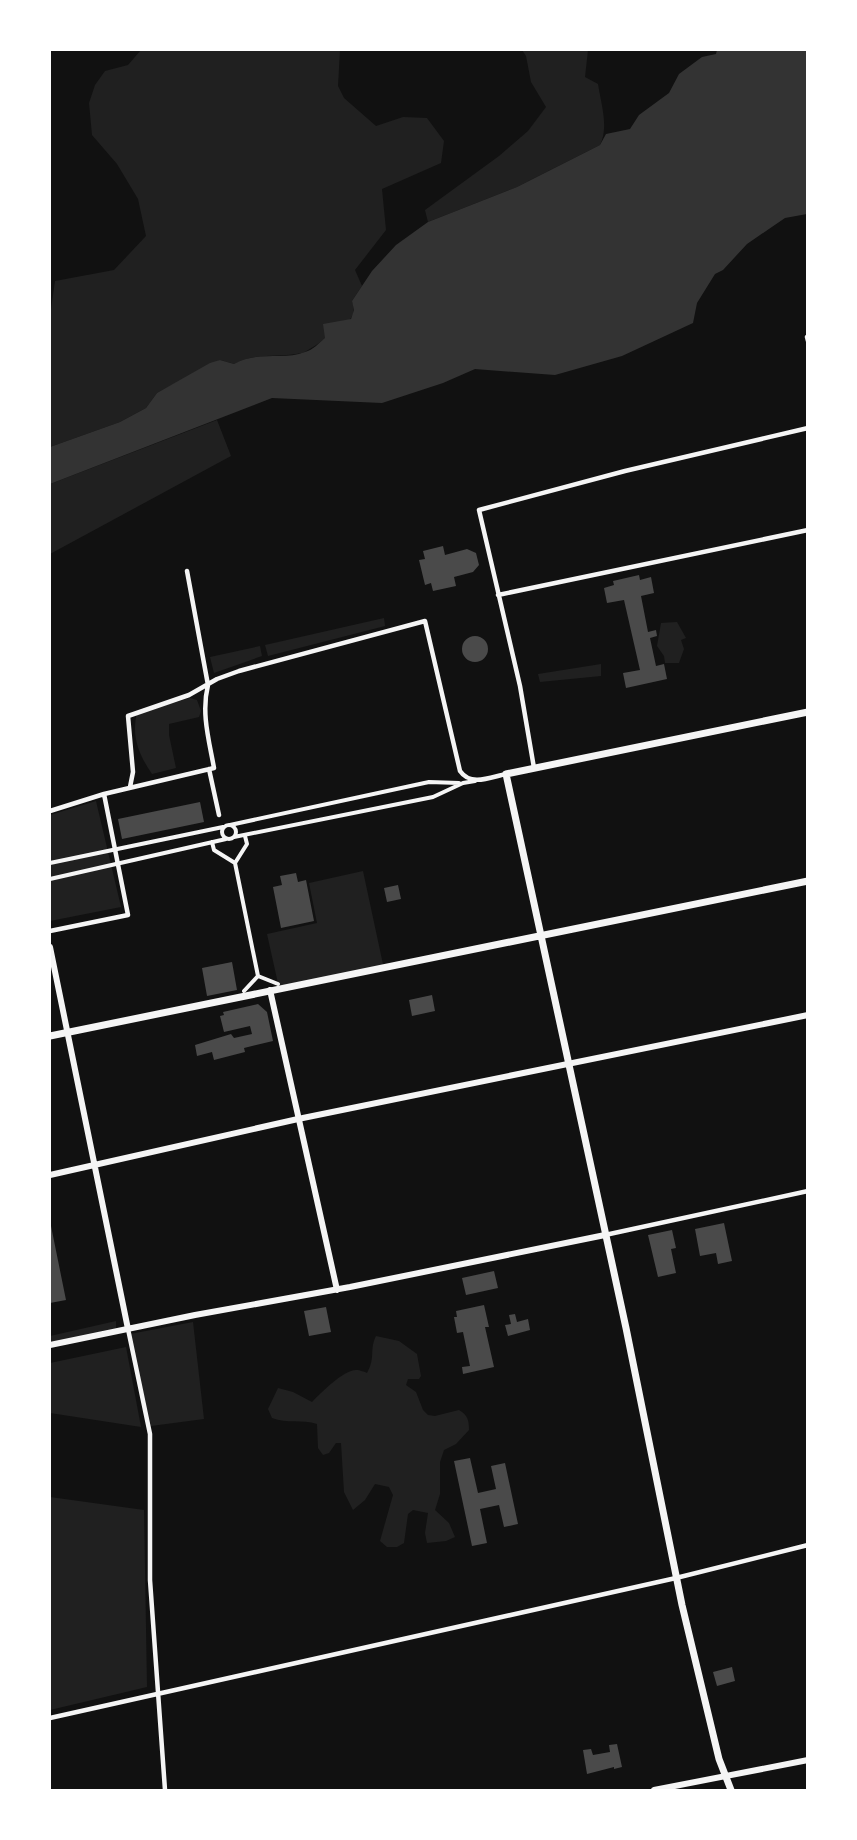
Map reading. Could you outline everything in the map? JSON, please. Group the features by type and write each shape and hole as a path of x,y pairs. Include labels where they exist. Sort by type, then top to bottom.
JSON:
{"main road":[{"path":"731,1791 718,1760 676,1578 542,935 506,774 807,712"},
{"path":"50,1036 807,881"}],"street":[{"path":"534,768 520,686 479,510 625,471 807,428"},
{"path":"498,595 807,530"},
{"path":"187,571 208,685 204,701 205,715 219,815"},
{"path":"130,786 133,772 128,716 189,695 217,679 239,671 425,621 460,771 465,777 476,780"},
{"path":"50,811 130,786 211,768"},
{"path":"50,879 234,837 433,797 463,783 506,774"},
{"path":"50,863 429,782 463,783"},
{"path":"50,931 129,915 104,794"},
{"path":"230,825 236,830 234,837"},
{"path":"224,826 221,833 226,839"},
{"path":"245,836 247,844 235,863 258,976"},
{"path":"212,842 214,850 235,863"},
{"path":"50,947 150,1434 150,1580 165,1791"},
{"path":"258,976 278,984"},
{"path":"244,991 258,976"},
{"path":"270,990 337,1290"},
{"path":"50,1174 95,1166 298,1119 807,1015"},
{"path":"50,1345 337,1290 807,1191"},
{"path":"50,1718 676,1578 807,1545"},
{"path":"654,1791 807,1760"}],"shaded area":[{"path":"141,50 340,50 338,86 344,98 376,126 403,117 427,118 444,141 441,163 382,189 386,230 355,270 362,286 352,301 354,310 352,316 328,337 302,353 250,358 234,364 220,360 157,393 146,408 120,422 50,447 50,316 55,281 114,270 146,236 138,199 117,164 92,135 89,103 95,85 105,71 128,65"},
{"path":"522,50 588,50 585,77 598,84 604,115 604,131 600,145 517,187 428,222 425,210 499,156 528,131 546,107 531,82 526,56"},
{"path":"717,50 807,50 807,214 785,218 747,244 723,270 715,274 697,303 693,323 622,356 555,375 475,369 443,383 382,403 272,398 50,484 50,447 120,422 146,408 157,393 210,363 220,360 234,364 252,357 288,356 311,350 325,338 323,324 351,319 354,310 352,301 372,271 396,245 428,222 517,187 600,145 606,134 630,129 639,115 669,93 679,74 702,57 716,54"},
{"path":"217,420 231,456 50,554 50,484"},
{"path":"384,618 385,626 268,656 265,645"},
{"path":"677,622 686,638 681,640 684,649 679,663 665,663 664,656 657,646 661,623"},
{"path":"260,646 262,656 214,673 210,657"},
{"path":"601,664 601,676 540,682 538,674"},
{"path":"190,698 197,700 201,711 199,717 169,724 176,768 152,774 137,745 135,721 137,713"},
{"path":"96,801 121,907 50,921 50,815"},
{"path":"363,871 384,969 279,988 267,934 317,923 309,883"},
{"path":"116,1321 116,1328 50,1342 50,1336"},
{"path":"193,1322 204,1419 151,1426 130,1334"},
{"path":"376,1336 399,1341 417,1354 421,1376 419,1379 408,1379 406,1385 416,1392 423,1410 428,1415 435,1416 459,1410 467,1418 469,1430 456,1444 444,1450 440,1462 440,1494 435,1510 449,1523 455,1537 446,1541 427,1543 425,1533 428,1513 413,1510 408,1514 404,1543 397,1547 387,1547 380,1541 393,1495 389,1487 375,1484 365,1500 353,1510 344,1492 341,1443 336,1443 329,1453 323,1455 318,1448 317,1424 278,1420 272,1418 268,1409 278,1388 293,1392 312,1402 346,1373 357,1370 367,1373"},
{"path":"126,1347 141,1427 50,1413 50,1363"},
{"path":"50,1497 144,1510 147,1687 50,1710"}],"building":[{"path":"443,546 445,555 467,549 476,553 479,565 473,572 454,577 456,586 433,591 431,583 425,585 419,560 425,559 423,551"},
{"path":"639,575 640,580 651,577 654,593 641,596 648,632 656,630 657,636 650,638 656,666 664,664 667,679 626,688 623,673 640,670 624,600 607,603 604,588 614,585 613,581"},
{"path":"475,636 484,640 488,649 484,658 475,662 466,658 462,649 466,640"},
{"path":"200,802 204,822 122,839 118,819"},
{"path":"296,873 298,882 306,880 314,921 281,928 273,887 282,885 280,876"},
{"path":"398,885 401,899 387,902 384,888"},
{"path":"232,962 237,990 207,996 202,968"},
{"path":"432,995 435,1011 412,1016 409,1000"},
{"path":"258,1004 267,1012 273,1041 244,1048 245,1052 214,1060 212,1052 197,1056 195,1045 231,1034 234,1038 252,1034 250,1026 224,1032 220,1016 224,1015 223,1012"},
{"path":"50,1221 66,1300 50,1303"},
{"path":"724,1223 732,1261 718,1264 716,1253 700,1256 695,1229"},
{"path":"672,1230 676,1248 671,1249 676,1273 658,1277 648,1235"},
{"path":"494,1271 498,1288 466,1295 462,1278"},
{"path":"484,1305 489,1327 485,1327 494,1367 463,1374 462,1367 470,1366 463,1332 457,1333 454,1317 457,1317 456,1311"},
{"path":"326,1307 331,1332 309,1336 304,1311"},
{"path":"515,1314 517,1322 528,1319 530,1330 508,1336 505,1325 511,1324 509,1315"},
{"path":"470,1458 478,1493 496,1489 491,1466 505,1463 518,1524 504,1527 499,1505 480,1509 487,1543 472,1546 454,1461"},
{"path":"732,1667 735,1681 717,1686 713,1672"},
{"path":"617,1744 622,1767 587,1774 583,1750 591,1749 593,1755 610,1752 609,1745"}]}
